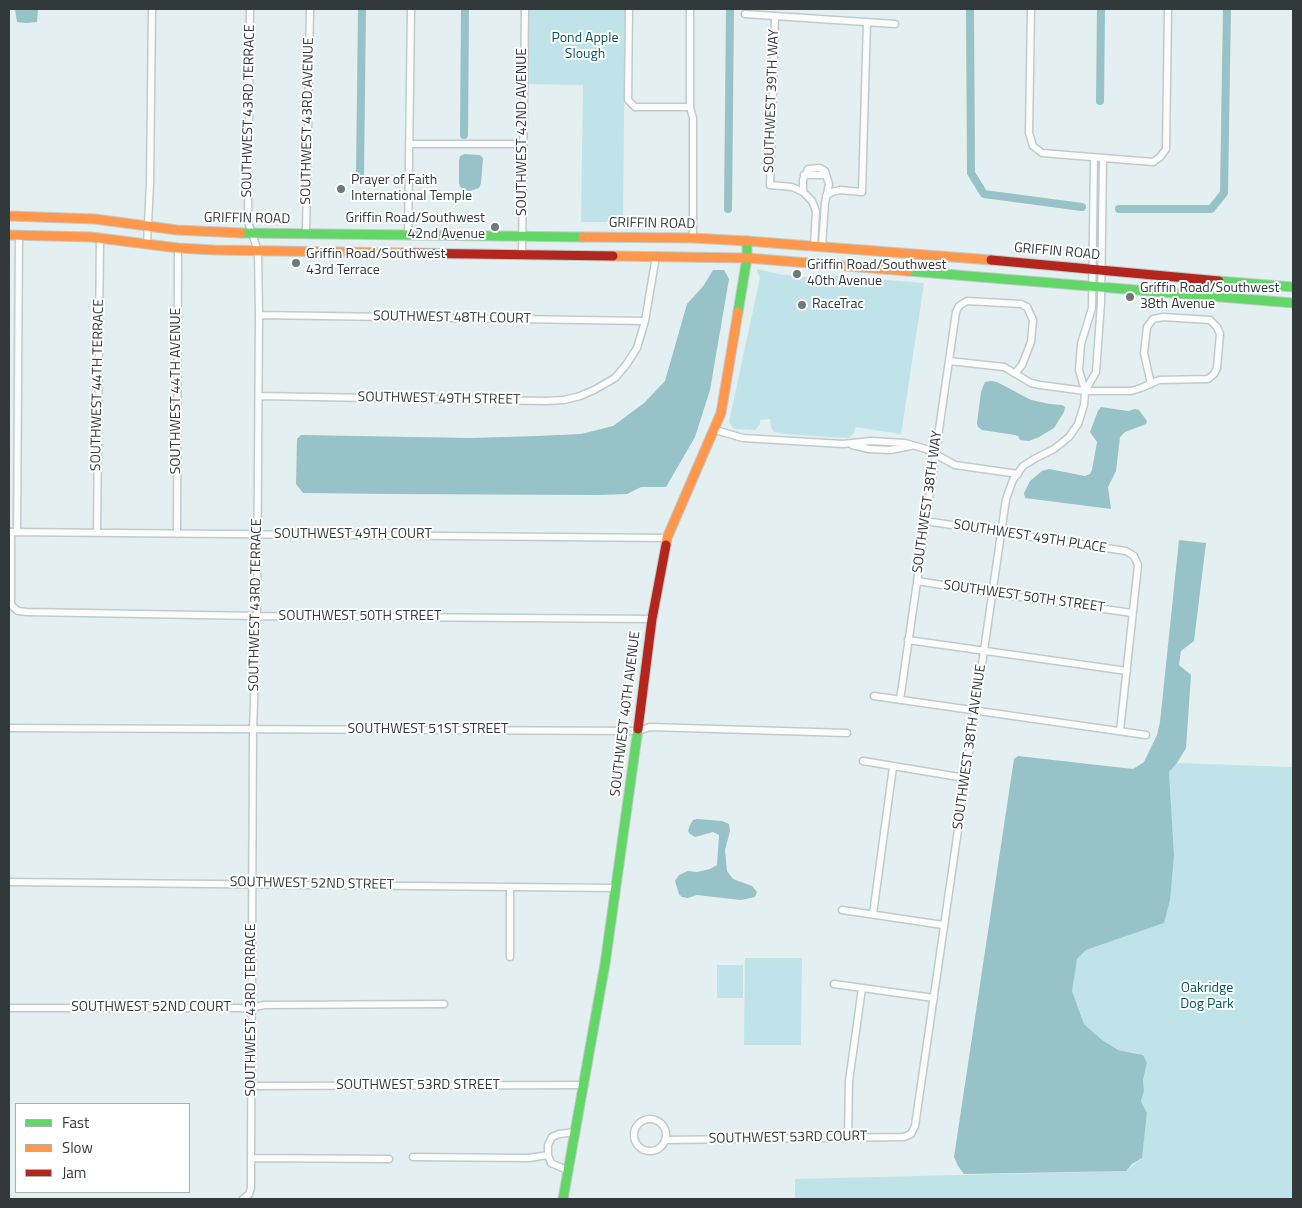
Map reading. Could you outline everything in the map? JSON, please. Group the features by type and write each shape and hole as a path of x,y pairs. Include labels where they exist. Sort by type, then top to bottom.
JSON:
{"main road":[{"name":"GRIFFIN ROAD","path":"9,216 95,219 200,232 252,234 692,238 747,241 1293,287"},
{"path":"9,235 100,238 178,248 258,252 747,258 1293,303"},
{"name":"SOUTHWEST 40TH AVENUE","path":"563,1199 606,964 652,619 667,538 721,413 747,258 747,241"}],"street":[{"path":"146,244 150,182 152,9"},
{"name":"SOUTHWEST 43RD TERRACE","path":"244,1199 249,1194 251,1188 252,1158 253,730 258,535 258,252 248,222 250,9"},
{"name":"SOUTHWEST 43RD AVENUE","path":"306,234 310,9"},
{"path":"408,235 411,9"},
{"name":"SOUTHWEST 42ND AVENUE","path":"522,255 525,9"},
{"path":"629,9 628,100 635,107 690,107"},
{"path":"690,9 690,107 693,118 692,238"},
{"path":"1031,9 1029,133 1033,146 1042,154 1153,162 1166,149 1168,9"},
{"path":"745,14 894,24"},
{"name":"SOUTHWEST 39TH WAY","path":"774,17 770,185 792,187"},
{"path":"826,196 840,190 862,192 867,22"},
{"path":"410,144 523,144"},
{"name":"SOUTHWEST 38TH AVENUE","path":"1085,391 1096,372 1097,270 1094,158"},
{"name":"SOUTHWEST 38TH AVENUE","path":"1097,270 1103,159"},
{"path":"803,192 804,177 808,169 823,169 829,184 818,246"},
{"path":"804,177 792,187 803,192 812,201 816,211 818,246"},
{"path":"829,184 840,190"},
{"path":"12,532 18,235"},
{"name":"SOUTHWEST 44TH TERRACE","path":"97,533 100,238"},
{"name":"SOUTHWEST 44TH AVENUE","path":"176,534 178,248"},
{"path":"645,321 656,256"},
{"name":"SOUTHWEST 38TH AVENUE","path":"911,1134 915,1126 1006,499 1013,480 1023,466 1054,449 1069,437 1078,424 1084,405 1085,391 1079,370 1081,344 1097,287"},
{"name":"SOUTHWEST 38TH WAY","path":"900,700 956,312 959,306 967,301 1021,304 1027,307 1031,312 1033,320 1031,342 1022,365 1016,372"},
{"name":"SOUTHWEST 48TH COURT","path":"259,315 645,321"},
{"path":"949,361 1004,367 1031,382 1085,391 1130,391 1165,380 1208,379 1217,368 1220,334 1217,327 1210,320 1163,317 1153,320 1147,327 1144,353 1151,384"},
{"name":"SOUTHWEST 49TH STREET","path":"258,396 564,400 580,396 603,386 615,378 637,348 645,321"},
{"path":"715,430 743,438 843,444 872,441 905,443 924,448 955,465 1018,474"},
{"name":"SOUTHWEST 49TH PLACE","path":"925,521 1126,551 1134,556 1138,565 1132,613"},
{"name":"SOUTHWEST 49TH COURT","path":"12,532 667,538"},
{"name":"SOUTHWEST 50TH STREET","path":"12,532 11,605 18,610 27,612 652,619"},
{"name":"SOUTHWEST 50TH STREET","path":"917,581 1132,613"},
{"path":"1120,732 1132,613"},
{"path":"908,640 1127,671"},
{"path":"874,696 1146,735"},
{"name":"SOUTHWEST 51ST STREET","path":"9,728 638,731 650,727 847,733"},
{"path":"863,762 965,778"},
{"path":"873,914 893,767"},
{"name":"SOUTHWEST 52ND STREET","path":"9,882 616,888"},
{"path":"510,887 510,957"},
{"path":"842,910 944,925"},
{"path":"834,984 934,998"},
{"path":"848,1138 849,1081 862,988"},
{"name":"SOUTHWEST 52ND COURT","path":"9,1008 251,1008 264,1005 444,1004"},
{"name":"SOUTHWEST 53RD STREET","path":"251,1086 585,1085"},
{"name":"SOUTHWEST 53RD COURT","path":"649,1119 654,1120 662,1125 665,1130 665,1140 659,1148 648,1151 638,1146 635,1142 634,1131 640,1123 649,1119"},
{"path":"569,1171 551,1163 548,1155 548,1145 552,1137 559,1134 576,1132"},
{"name":"SOUTHWEST 53RD COURT","path":"665,1140 904,1137 911,1134"},
{"path":"414,1158 530,1158 548,1155"},
{"path":"252,1158 389,1160"}],"green space":[{"name":"Pond Apple Slough","path":"529,9 625,9 623,222 581,222 583,85 528,84"},
{"path":"758,269 804,277 823,275 924,283 901,434 855,427 854,433 848,438 785,434 774,432 770,419 760,420 760,424 755,430 734,429 729,422 760,278"},
{"name":"Oakridge Dog Park","path":"1177,763 1293,767 1293,1199 795,1199 795,1179 1126,1171 1142,1158 1147,1113 1141,1101 1147,1063 1137,1053 1118,1050 1102,1040 1084,1024 1072,991 1073,975 1077,959 1086,950 1164,923 1174,855 1169,772"},
{"path":"745,958 802,958 801,1045 744,1045"},
{"path":"717,965 743,965 743,998 717,998"}],"shaded area":[{"path":"15,9 38,9 37,22 17,22"},
{"path":"465,154 480,155 483,158 481,183 479,188 470,191 462,190 459,184 460,156"},
{"path":"713,270 724,270 729,279 710,390 695,437 666,487 641,487 627,494 599,495 390,494 303,493 296,484 297,439 301,435 470,438 581,434 613,426 644,403 665,381 687,304 704,285"},
{"path":"985,382 997,382 1031,400 1062,405 1065,407 1064,412 1054,428 1029,441 1020,440 1015,435 982,430 978,427 977,423 981,392"},
{"path":"1101,407 1128,411 1139,410 1147,421 1146,424 1125,432 1120,437 1116,471 1108,487 1111,509 1025,498 1024,493 1030,481 1042,471 1049,469 1085,476 1090,474 1097,442 1090,432"},
{"path":"1179,540 1206,543 1194,641 1181,651 1179,665 1191,675 1186,748 1169,772 1174,855 1170,900 1164,923 1086,950 1077,959 1072,991 1084,1024 1102,1040 1118,1050 1143,1055 1147,1063 1141,1101 1147,1113 1142,1158 1132,1164 1126,1171 964,1174 954,1157 1014,759 1018,756 1133,769 1144,762 1157,735 1160,722"},
{"path":"693,820 722,821 729,824 730,831 725,850 727,871 733,879 752,886 757,892 755,897 741,900 697,895 688,898 682,897 679,894 675,881 679,875 688,871 697,872 710,869 717,865 719,835 713,832 695,837 690,834 688,831 690,825"}],"waterway":[{"path":"360,174 362,9"},
{"path":"464,135 465,9"},
{"path":"728,209 730,9"},
{"path":"970,9 971,173 984,194 1082,207"},
{"path":"1100,101 1101,9"},
{"path":"1119,209 1211,209 1224,193 1227,9"}],"traffic: fast":[{"path":"241,233 583,237"},
{"path":"738,312 747,258 747,241"},
{"path":"908,271 1293,303"},
{"path":"1219,281 1293,287"},
{"path":"563,1199 605,964 638,729"}],"traffic: slow":[{"path":"9,216 95,219 177,230 241,233"},
{"path":"9,235 91,237 178,248 214,250 403,253"},
{"path":"583,237 693,238 747,241 991,260"},
{"path":"613,256 747,258 908,271"},
{"path":"666,545 667,538 721,413 738,312"}],"traffic: jam":[{"path":"403,253 613,256"},
{"path":"991,260 1219,281"},
{"path":"638,729 652,619 666,545"}],"place":[{"name":"Prayer of Faith International Temple","path":"341,189"},
{"name":"Griffin Road/Southwest 42nd Avenue","path":"495,227"},
{"name":"Griffin Road/Southwest 43rd Terrace","path":"296,263"},
{"name":"Griffin Road/Southwest 40th Avenue","path":"797,274"},
{"name":"Griffin Road/Southwest 38th Avenue","path":"1130,297"},
{"name":"RaceTrac","path":"802,305"}]}
